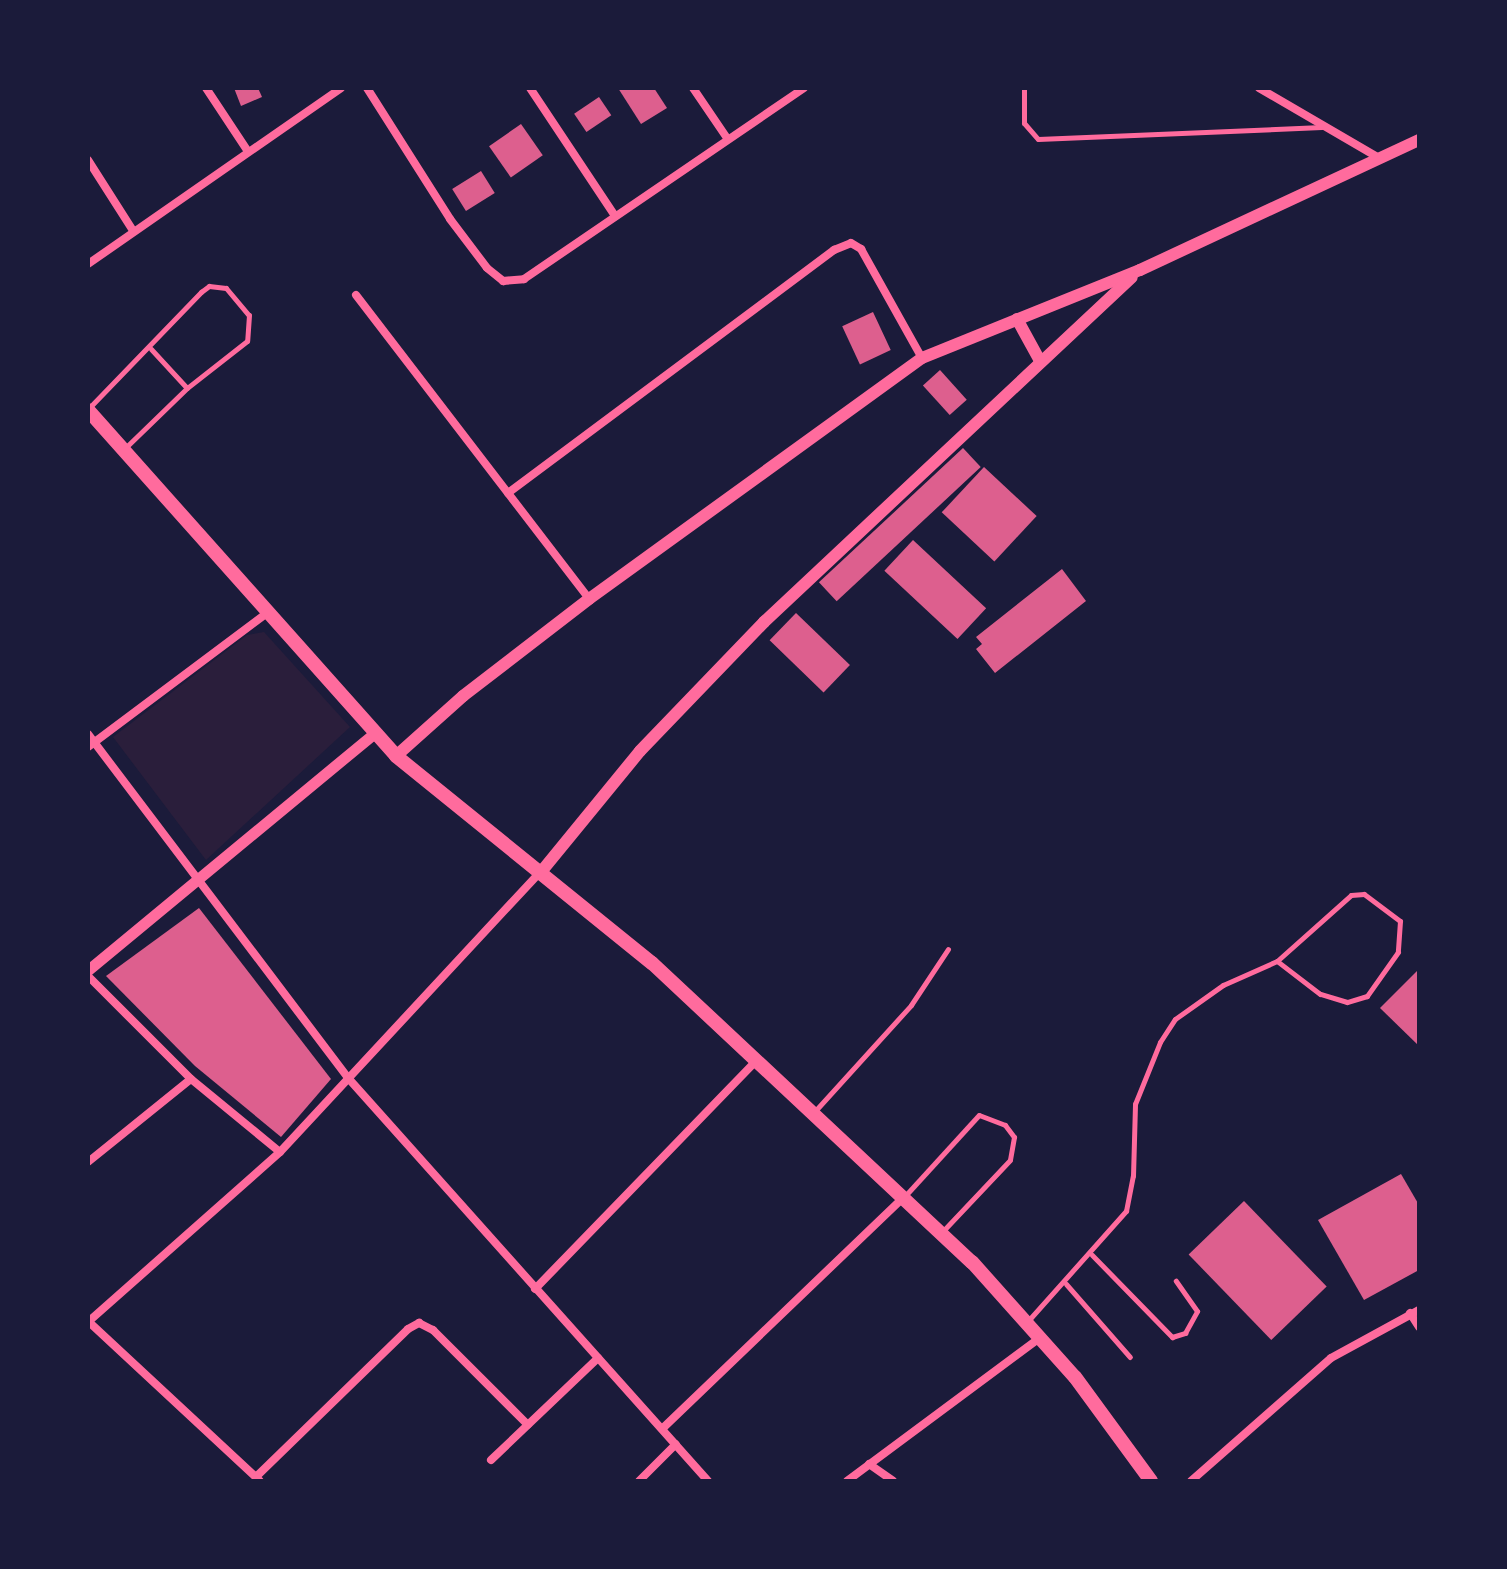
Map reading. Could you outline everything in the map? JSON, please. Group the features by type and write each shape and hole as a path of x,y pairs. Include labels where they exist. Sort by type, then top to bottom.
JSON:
{"main road":[{"path":"396,756 463,696 589,599 922,358 1140,270 1419,140"},
{"path":"541,872 694,694 1039,359 1140,270"},
{"path":"1017,319 1039,359"},
{"path":"88,409 373,734 396,756 541,872 759,1059 904,1197 1042,1337 1151,1481"}],"street":[{"path":"206,88 247,150"},
{"path":"88,264 132,229 341,88"},
{"path":"367,88 450,219 487,268 503,281 524,279 804,88"},
{"path":"530,88 615,216"},
{"path":"693,88 727,138"},
{"path":"1259,88 1382,159"},
{"path":"88,160 132,229"},
{"path":"508,493 834,250 851,243 861,249 922,358"},
{"path":"356,295 589,599"},
{"path":"91,745 267,613"},
{"path":"88,734 91,745 199,880 349,1079 708,1481"},
{"path":"88,970 373,734"},
{"path":"528,1425 433,1330 419,1323 258,1479 88,1322 280,1152 541,872"},
{"path":"88,976 191,1079 280,1152"},
{"path":"535,1289 759,1059"},
{"path":"88,1162 191,1079"},
{"path":"663,1428 904,1197"},
{"path":"1191,1481 1331,1358 1414,1312 1419,1327"},
{"path":"847,1481 1042,1337"},
{"path":"491,1460 598,1358"},
{"path":"639,1481 676,1444"},
{"path":"869,1464 893,1481"}],"lane":[{"path":"1024,88 1024,123 1038,139 1327,127"},
{"path":"88,409 151,349 201,292 209,286 226,288 249,315 251,332 123,450"},
{"path":"151,349 187,388"},
{"path":"1026,1324 1092,1255 1126,1211 1131,1194 1135,1104 1160,1042 1175,1019 1223,985 1277,961 1351,895 1364,894 1400,921 1398,952 1367,996 1347,1002 1320,994 1277,961"},
{"path":"815,1112 911,1005 948,949"},
{"path":"904,1197 979,1115 1005,1125 1014,1137 1010,1160 941,1233"},
{"path":"1092,1255 1172,1337 1185,1333 1197,1311 1176,1281"},
{"path":"1066,1284 1130,1357"}],"shaded area":[{"path":"264,632 350,727 206,860 113,737 247,635"}],"building":[{"path":"234,88 258,88 262,97 241,106"},
{"path":"618,88 654,88 667,108 641,124"},
{"path":"599,97 611,115 586,132 574,114"},
{"path":"521,124 543,155 511,177 489,146"},
{"path":"481,171 495,193 466,211 452,189"},
{"path":"873,312 891,350 860,364 842,326"},
{"path":"940,370 967,400 950,415 923,385"},
{"path":"963,448 981,467 837,601 819,582"},
{"path":"984,467 1037,516 994,561 942,512"},
{"path":"913,540 986,608 957,639 884,571"},
{"path":"1062,569 1086,601 995,673 976,649 982,644 976,637"},
{"path":"796,613 850,665 824,692 770,640"},
{"path":"199,908 331,1079 281,1137 195,1066 106,976"},
{"path":"1419,969 1419,1046 1380,1008"},
{"path":"1401,1174 1419,1205 1419,1270 1364,1300 1318,1220"},
{"path":"1244,1201 1327,1287 1271,1340 1189,1254"}]}
